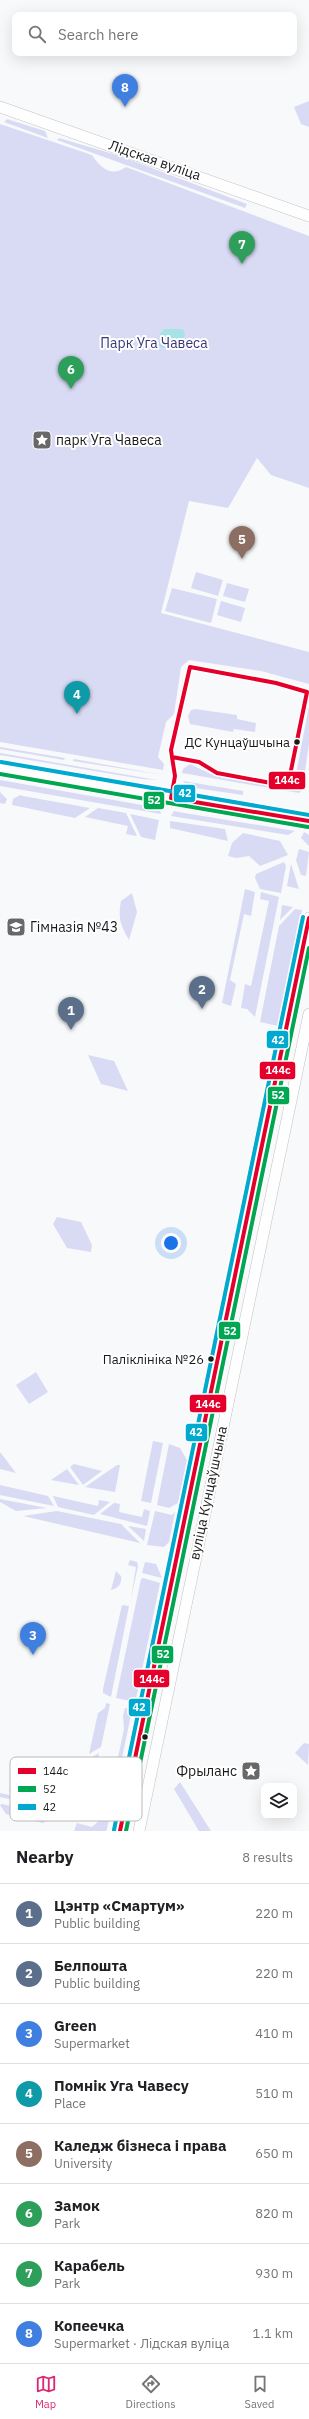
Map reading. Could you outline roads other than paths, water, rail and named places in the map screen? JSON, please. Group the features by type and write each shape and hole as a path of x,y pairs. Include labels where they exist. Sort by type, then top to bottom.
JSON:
{"main road":[{"name":"Лідская вуліца","path":"0,107 309,216"},
{"path":"0,768 309,821"},
{"name":"вуліца Кунцаўшчына","path":"135,1757 309,918"},
{"name":"вуліца Кунцаўшчына","path":"142,1817 309,1014"},
{"name":"вуліца Кунцаўшчына","path":"120,1831 122,1821"},
{"name":"вуліца Кунцаўшчына","path":"139,1831 141,1821"}],"place":[{"name":"Копеечка","path":"125,107"},
{"name":"Карабель","path":"242,264"},
{"name":"Замок","path":"71,389"},
{"name":"парк Уга Чавеса","path":"42,440"},
{"name":"Каледж бізнеса і права","path":"242,559"},
{"name":"Помнік Уга Чавесу","path":"77,714"},
{"name":"ДС Кунцаўшчына","path":"297,742"},
{"name":"Гімназія №43","path":"16,927"},
{"name":"Белпошта","path":"202,1009"},
{"name":"Цэнтр «Смартум»","path":"71,1030"},
{"name":"Паліклініка №26","path":"211,1359"},
{"name":"Green","path":"33,1655"},
{"name":"Фрыланс","path":"251,1771"}],"park label":[{"name":"Парк Уга Чавеса","path":"154,343"}]}
